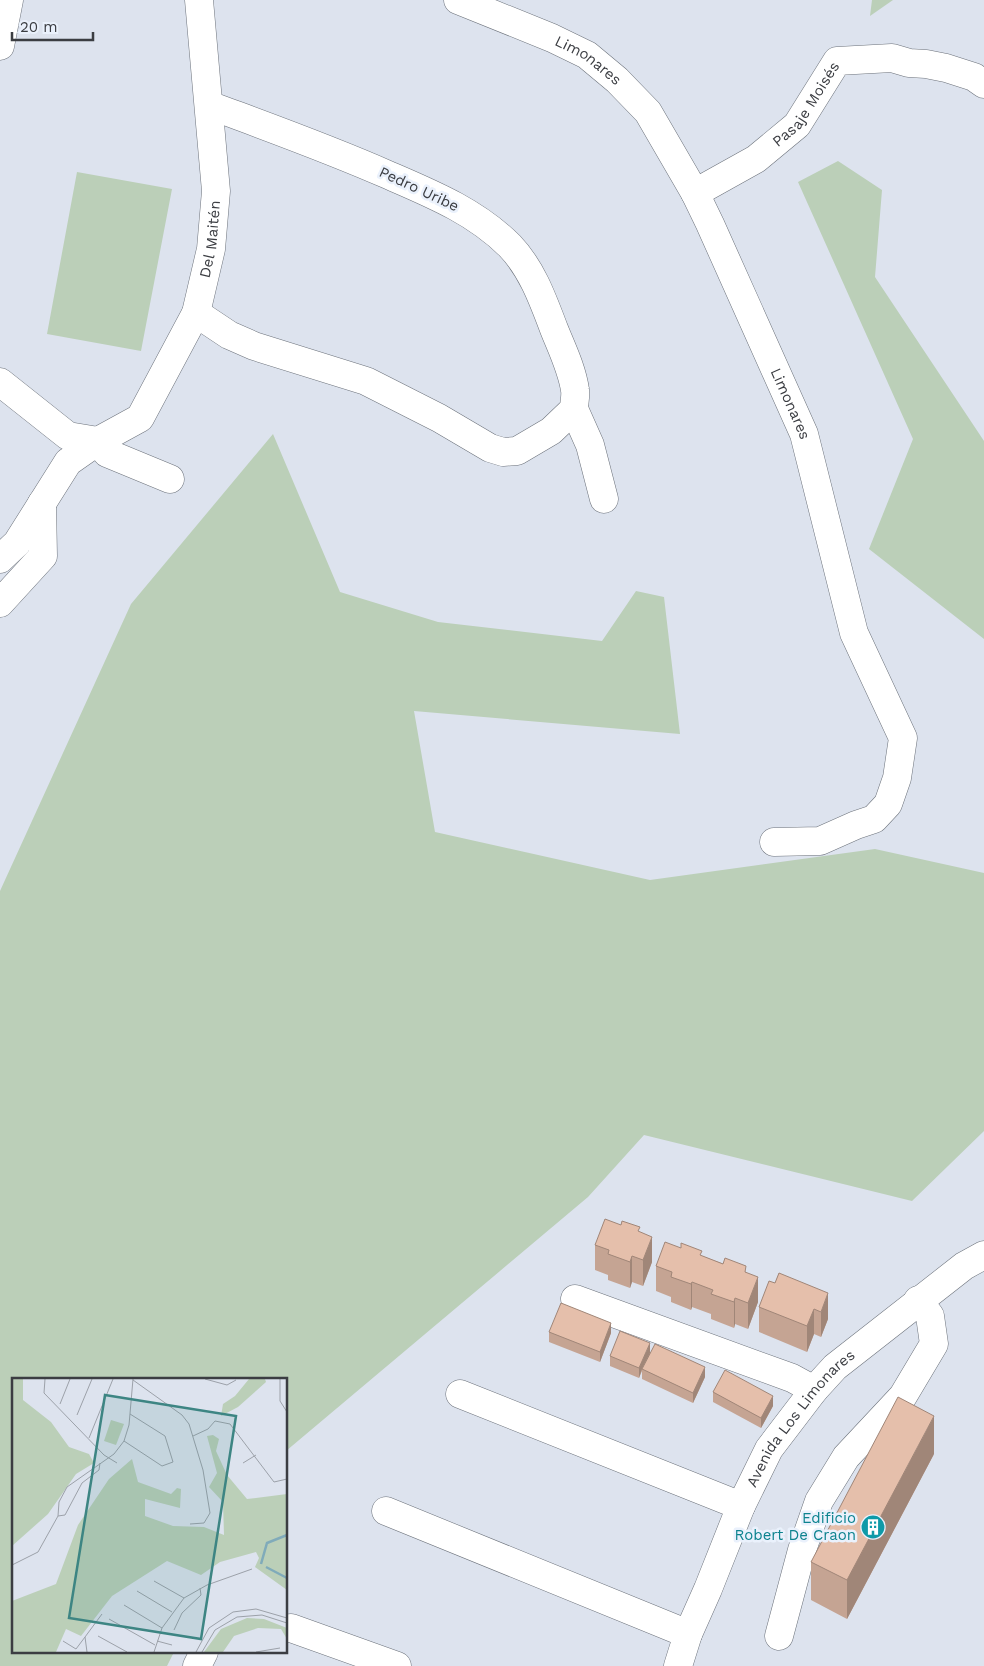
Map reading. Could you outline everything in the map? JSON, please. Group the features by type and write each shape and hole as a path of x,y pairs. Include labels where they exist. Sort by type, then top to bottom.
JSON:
{"street":[{"path":"0,46 8,0"},
{"name":"Del Maitén","path":"0,559 17,543 68,462 98,441 140,418 196,313 211,249 216,190 200,0"},
{"name":"Limonares","path":"458,0 552,38 587,55 617,80 648,112 695,193 804,434 854,633 903,738 897,778 888,804 874,819 820,841 774,842"},
{"name":"Pasaje Moisés","path":"695,193 756,159 797,125 837,61 892,58 909,63 946,68 974,77 984,84"},
{"name":"Pedro Uribe","path":"208,105 323,147 459,206 510,246 525,265 539,289 572,374 575,392 574,409 590,445 604,499"},
{"path":"196,313 229,335 254,346 366,381 439,418 490,448 503,452 517,451 551,431 574,409"},
{"path":"0,382 68,436 98,441 107,453 170,479"},
{"path":"0,603 44,556 42,503"},
{"name":"Avenida Los Limonares","path":"678,1666 688,1634 742,1506 769,1449 814,1390 835,1367 918,1300 964,1266 984,1255"},
{"path":"575,1299 792,1378 814,1390"},
{"path":"779,1636 802,1550 819,1501 846,1457 903,1396 934,1344 930,1316 918,1300"},
{"path":"460,1394 742,1506"},
{"path":"386,1512 688,1634"},
{"path":"291,1628 397,1666"},
{"path":"197,1666 203,1654"}],"green space":[{"path":"872,0 893,0 870,16"},
{"path":"838,161 882,190 875,277 984,441 984,639 869,549 913,439 798,182"},
{"path":"77,172 172,189 141,351 47,334"},
{"path":"273,434 340,592 438,622 602,641 636,591 664,597 680,734 414,711 435,832 650,880 875,849 984,873 984,1131 912,1201 644,1135 588,1197 288,1449 288,1378 12,1378 12,1654 173,1654 167,1666 0,1666 0,891 131,604"}],"building":[{"path":"605,1219 621,1225 622,1221 640,1227 638,1231 652,1237 643,1260 632,1256 630,1262 608,1254 609,1250 595,1245"},
{"path":"665,1242 681,1248 681,1243 702,1251 700,1255 723,1264 725,1258 746,1266 745,1272 758,1277 748,1303 735,1298 734,1302 711,1294 713,1290 671,1277 672,1272 656,1266"},
{"path":"779,1273 828,1293 821,1312 814,1309 807,1326 759,1307 769,1281 775,1283"},
{"path":"561,1303 611,1323 600,1352 549,1332"},
{"path":"620,1331 650,1343 639,1368 610,1356"},
{"path":"655,1344 705,1367 693,1393 642,1369"},
{"path":"725,1370 773,1396 761,1418 713,1392"},
{"path":"898,1397 934,1416 847,1580 811,1562"}],"place":[{"name":"Edificio Robert De Craon","path":"873,1527"}]}
